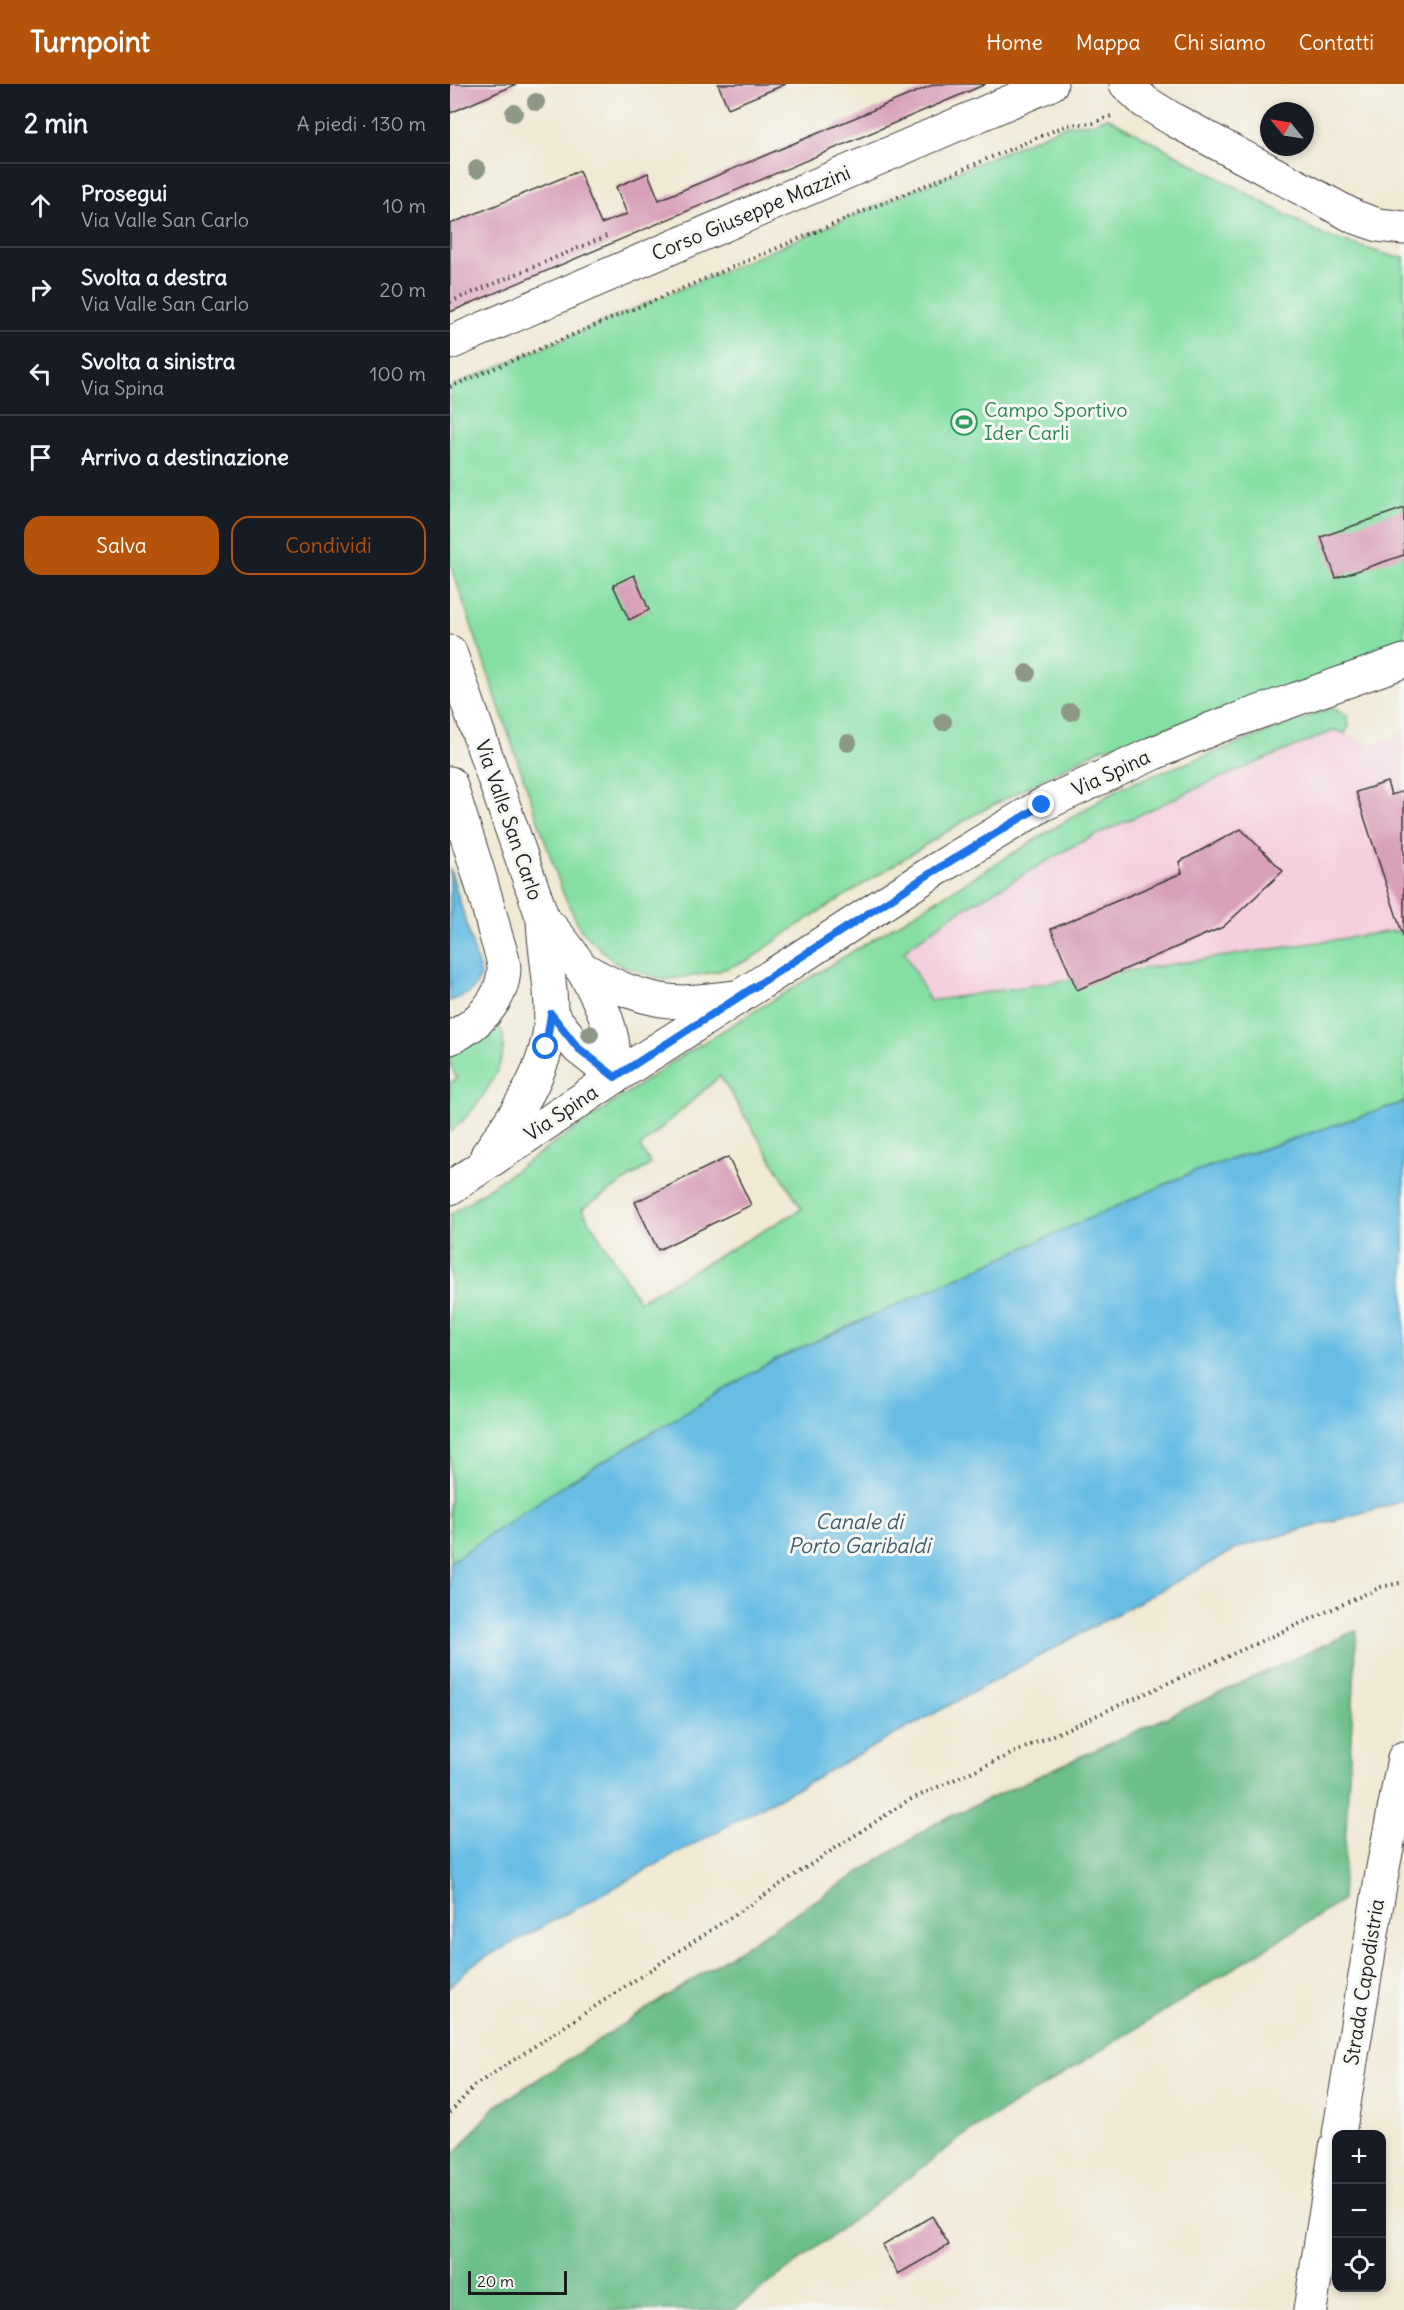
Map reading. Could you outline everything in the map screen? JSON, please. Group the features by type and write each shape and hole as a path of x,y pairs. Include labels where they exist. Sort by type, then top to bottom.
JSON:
{"street":[{"name":"Corso Giuseppe Mazzini","path":"450,343 1051,84"},
{"path":"1136,93 1174,120 1355,217 1378,225 1404,228"},
{"name":"Via Valle San Carlo","path":"450,652 543,919 551,1014 546,1047 524,1101 463,1180"},
{"name":"Via Spina","path":"463,1180 615,1077 934,871 1042,805 1144,757 1214,728 1404,661"},
{"path":"450,783 492,918 504,968 498,996 484,1013 461,1033 450,1038"},
{"name":"Via Valle San Carlo","path":"543,919 559,936 580,967 602,1007 612,1041 615,1077"},
{"name":"Via Valle San Carlo","path":"580,967 609,984 653,999 684,1002 740,997"},
{"path":"551,1014 578,1048 615,1077"},
{"name":"Strada Capodistria","path":"1340,2130 1382,1873 1404,1758"},
{"path":"1310,2310 1332,2173"}],"path":[{"path":"450,387 1067,125 1093,123 1136,93"},
{"path":"450,2113 474,2086 907,1802 1381,1587 1404,1582"}],"shaded area":[{"path":"1335,730 1373,745 1404,732 1404,932 930,1001 904,951 953,915 1075,845 1210,782"}],"green space":[{"path":"1107,117 1325,236 1395,257 1404,257 1404,647 1367,663 1099,750 970,817 798,925 749,960 716,972 664,980 615,963 581,930 563,893 450,563 450,387 1067,125 1093,123"},
{"path":"1332,708 1347,715 1349,726 1345,734 1335,730 1210,782 1075,845 953,915 904,951 930,1001 1392,931 1404,932 1404,1102 1193,1172 774,1360 450,1565 450,1215 680,1057 1120,788","holes":["720,1076 802,1209 639,1301 582,1209 651,1164 640,1147"]},
{"path":"496,1018 503,1034 503,1048 495,1075 469,1114 450,1132 450,1082 457,1079 450,1063 450,1054"},
{"path":"1357,1630 1342,1901 966,2134 734,2310 450,2310 450,2159 496,2106 936,1823"}],"water":[{"path":"450,868 481,975 473,990 450,1001"},
{"name":"Canale di Porto Garibaldi","path":"1404,1102 1404,1501 1240,1547 470,1966 450,1987 450,1562 567,1483 774,1360 1193,1172"}],"building":[{"path":"450,84 517,84 450,113"},
{"path":"718,84 786,84 728,108"},
{"path":"935,84 986,84 450,312 450,224 579,171 601,224 627,214 616,187 648,173 659,200"},
{"path":"1404,508 1404,555 1336,578 1321,537"},
{"path":"634,575 649,610 629,620 613,585"},
{"path":"1387,782 1391,795 1404,791 1404,939 1356,792"},
{"path":"1241,829 1283,871 1223,927 1077,990 1051,929 1182,873 1179,862"},
{"path":"728,1157 751,1205 658,1250 635,1202"},
{"path":"932,2216 949,2245 898,2274 882,2245"}],"place":[{"name":"Campo Sportivo Ider Carli","path":"964,422"}],"route":[{"path":"546,1047 551,1014 578,1048 615,1077 934,871 1042,805"}]}
